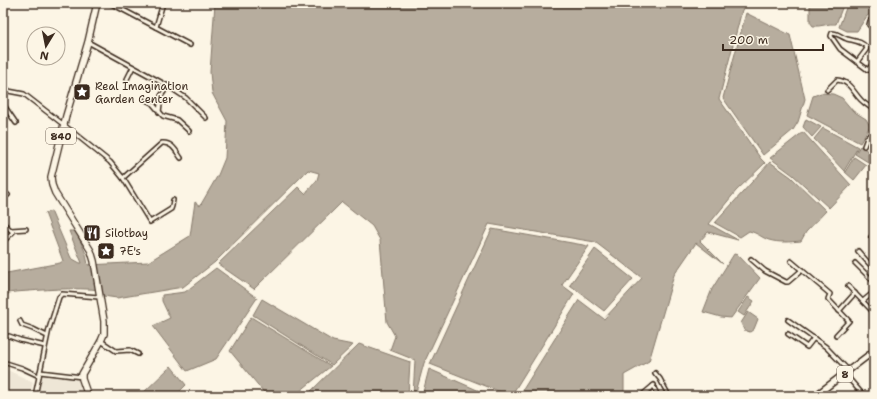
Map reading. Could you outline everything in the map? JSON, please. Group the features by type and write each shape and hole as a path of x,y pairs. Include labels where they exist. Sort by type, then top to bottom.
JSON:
{"highway":[{"name":"840","path":"82,377 86,366 102,341 104,325 94,261 88,244 52,185 51,177 64,125 88,42 97,3"},
{"path":"82,377 88,396"}],"main road":[{"name":"8","path":"815,396 874,351"}],"street":[{"path":"110,3 190,45"},
{"path":"156,27 163,3"},
{"path":"874,20 870,22 869,25 874,29"},
{"path":"857,62 867,48 866,46 859,41 832,33 831,36 837,46 857,62 868,70 874,69"},
{"path":"88,42 168,86 186,98 206,118"},
{"path":"868,70 874,62"},
{"path":"127,79 133,67"},
{"path":"827,90 837,80 842,80 848,84 860,99 874,110"},
{"path":"159,113 161,96 168,86"},
{"path":"3,90 24,94 110,162 123,178 150,222 171,209 173,200"},
{"path":"146,100 152,103 163,116 177,120 189,131"},
{"path":"3,104 16,123"},
{"path":"864,146 867,138 874,130"},
{"path":"123,178 162,144 166,143 172,146 181,158"},
{"path":"3,191 8,195"},
{"path":"3,223 11,230 26,228"},
{"path":"3,242 12,234 11,230"},
{"path":"871,237 874,240"},
{"path":"858,251 874,268 867,274"},
{"path":"751,259 765,271 783,281 788,282 802,270"},
{"path":"791,261 830,294 828,299 849,321 836,335"},
{"path":"855,263 874,282"},
{"path":"848,286 874,312"},
{"path":"863,301 874,292"},
{"path":"839,311 855,293"},
{"path":"35,396 47,336 60,294 99,294"},
{"path":"788,320 826,347 864,396"},
{"path":"20,321 22,325 47,336"},
{"path":"788,334 807,348 814,338"},
{"path":"9,336 45,346"},
{"path":"102,341 115,351 130,350 138,354"},
{"path":"3,362 39,374 82,377"},
{"path":"655,373 669,396"},
{"path":"641,396 654,386 658,396"}],"shaded area":[{"path":"215,3 749,3 742,10 719,99 765,163 736,191 709,224 738,240 708,232 700,241 723,264 696,243 674,275 649,361 624,375 624,396 519,396 579,300 604,319 642,278 595,242 489,224 424,363 415,396 413,396 415,360 390,350 395,336 387,322 380,240 372,226 342,202 254,289 218,264 298,187 305,194 317,180 319,173 308,170 215,262 183,287 117,298 103,296 102,290 37,290 9,293 3,300 3,269 7,273 60,263 63,261 45,213 51,211 71,258 82,263 69,231 76,231 86,254 88,265 148,262 190,236 195,202 200,206 218,175 225,158 227,121 212,93 210,72"},
{"path":"810,3 847,3 842,8 836,24 813,26 810,22"},
{"path":"851,3 874,3 874,11 867,16 857,31 847,31 839,27 846,8"},
{"path":"746,13 790,35 805,99 798,122 793,130 763,155 723,98"},
{"path":"821,93 833,94 842,98 853,111 866,119 870,126 860,143 807,115 813,96"},
{"path":"806,119 821,127 812,137 803,127"},
{"path":"823,128 858,147 844,171 814,139"},
{"path":"803,132 851,185 829,208 793,175 770,158"},
{"path":"860,146 868,151 868,162 855,154"},
{"path":"854,157 866,165 854,180 845,172"},
{"path":"770,162 791,177 826,211 806,232 801,241 773,241 749,231 740,237 715,223"},
{"path":"492,229 589,246 562,285 574,294 511,396 430,364"},
{"path":"595,249 633,279 604,311 570,285"},
{"path":"734,254 738,255 760,278 731,318 703,312 712,289"},
{"path":"216,268 257,298 216,359 187,371 153,326 170,318 162,301 162,295 185,292"},
{"path":"748,297 754,301 744,316 738,312"},
{"path":"262,299 333,341 353,345 332,365 253,315"},
{"path":"748,312 758,319 754,329 750,332 744,330 741,323"},
{"path":"251,317 331,366 294,396 267,396 230,351"},
{"path":"359,344 410,362 408,396 309,396 308,394"},
{"path":"171,366 186,385 175,396 140,396"},
{"path":"3,368 33,382 30,396 3,396"},
{"path":"429,369 491,396 422,396"},
{"path":"43,373 79,379 84,396 50,396 38,394"}],"place":[{"name":"Real Imagination Garden Center","path":"82,92"},
{"name":"Silotbay","path":"92,233"},
{"name":"7E's","path":"106,251"}]}
